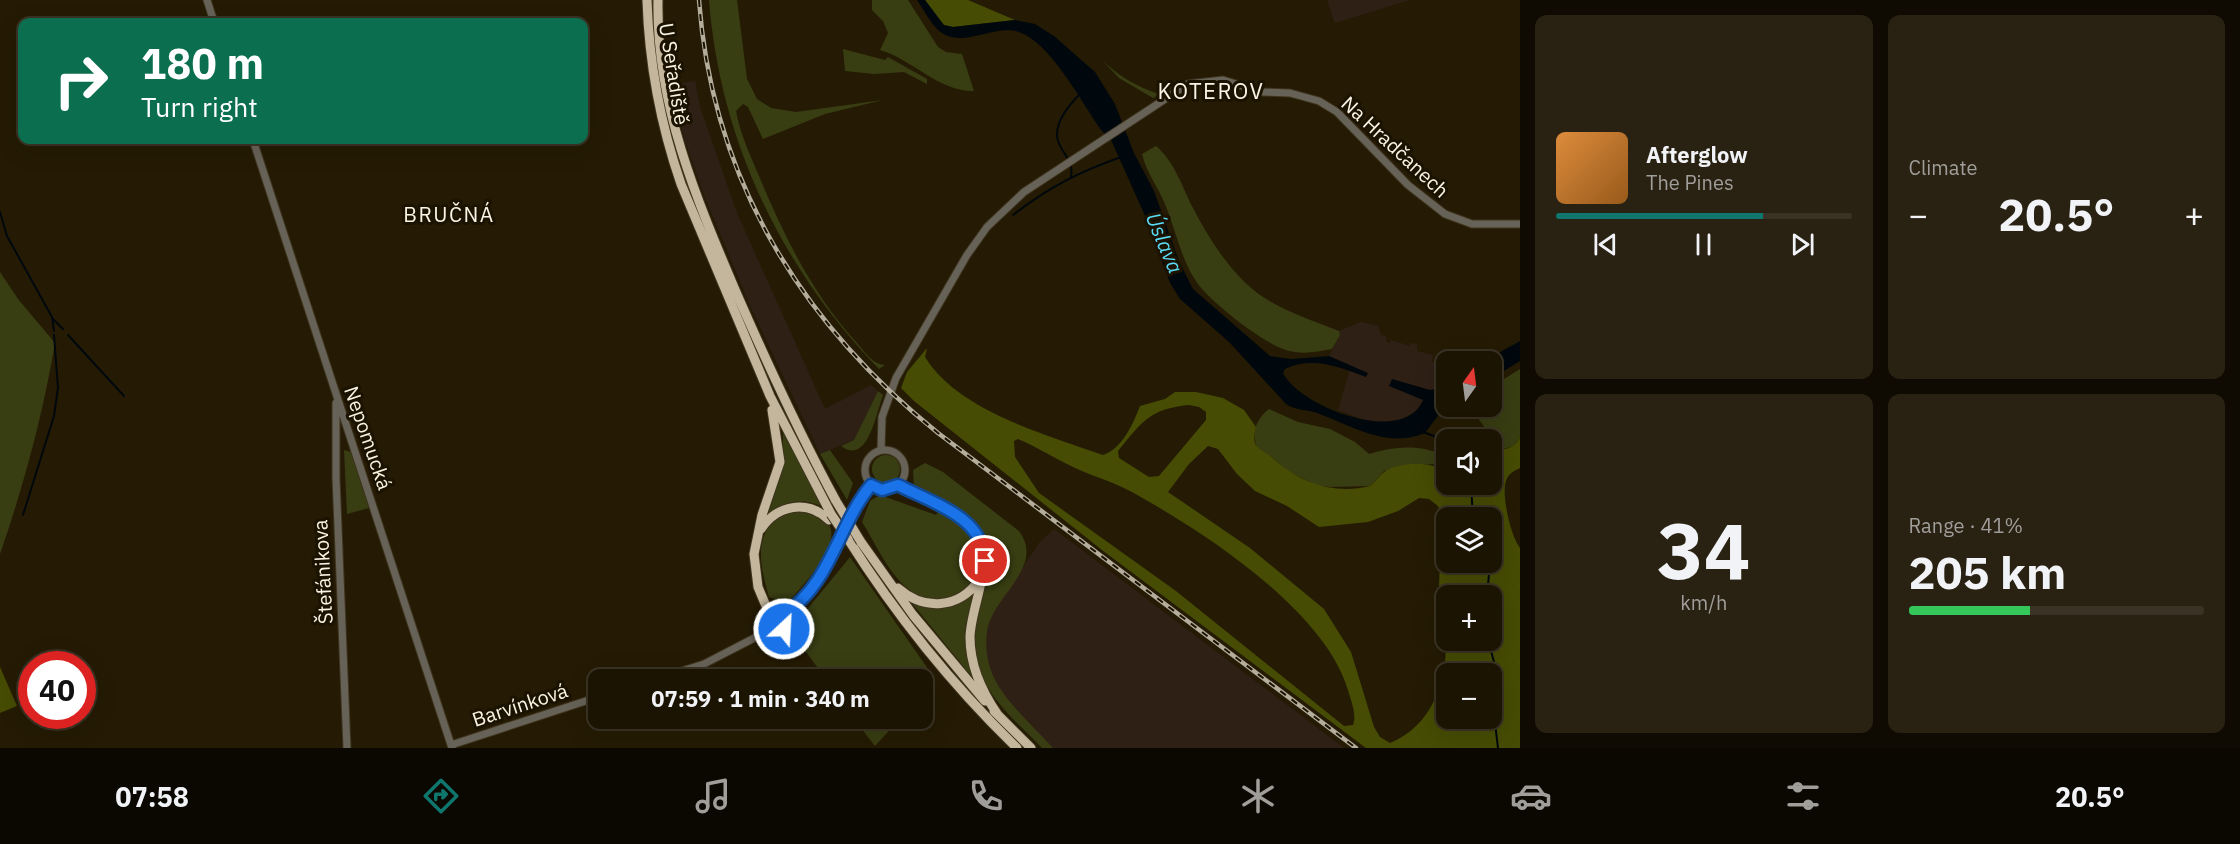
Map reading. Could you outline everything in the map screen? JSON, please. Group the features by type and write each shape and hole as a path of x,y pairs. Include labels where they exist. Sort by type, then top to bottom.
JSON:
{"highway":[{"name":"U Seřadiště","path":"647,0 653,81 675,151"},
{"name":"U Seřadiště","path":"658,0 664,79 675,151"},
{"path":"675,151 693,214 770,396 830,517 927,650 1017,748"},
{"path":"675,151 779,392 836,501 884,576 934,642 998,715 1031,748"},
{"path":"769,613 755,575 757,536 780,462 777,430 770,396"},
{"path":"898,485 957,515 972,526 984,549 982,576 972,619 971,646 982,687 998,715"},
{"path":"757,536 770,518 789,508 810,508 830,517"},
{"path":"884,576 910,597 940,605 966,594 982,576"}],"street":[{"path":"207,0 213,18"},
{"name":"Na Hradčanech","path":"881,450 882,417 896,378 967,255 987,227 1008,206 1063,165 1188,84 1212,80 1235,82 1262,92 1297,95 1319,101 1342,117 1408,184 1445,214 1472,225 1520,224"},
{"name":"Nepomucká","path":"254,144 452,747"},
{"name":"Štefánikova","path":"336,394 336,478 347,748"},
{"path":"881,450 894,452 903,460 905,474 898,485 882,490 871,485 865,476 865,464 871,454 881,450"},
{"path":"784,614 801,600 828,565 855,508 871,485"},
{"path":"777,609 784,614 785,624 781,633 772,637 766,632 765,623 769,613 777,609"},
{"path":"688,669 704,664 766,632"},
{"name":"Barvínková","path":"452,747 588,700"}],"shaded area":[{"path":"1327,0 1410,0 1335,23"},
{"path":"695,81 700,107 737,213 825,409 871,385 878,391 854,440 820,454 751,308 704,195 685,141 677,110 675,84"},
{"path":"1361,322 1378,326 1381,335 1386,336 1386,342 1390,343 1391,340 1410,346 1411,343 1417,344 1417,351 1433,355 1432,362 1436,362 1436,390 1423,400 1416,412 1399,420 1373,423 1338,410 1351,366 1329,356 1340,335 1339,331"},
{"path":"1054,529 1344,748 1045,748 987,678 985,624 1039,543"}],"green space":[{"path":"709,0 737,0 747,79 757,99 771,108 796,112 883,100 825,114 763,139 748,107 743,104 736,111 752,160 801,264 841,325 869,357 885,365 879,369 844,330 813,288 785,245 761,199 726,103 715,52"},
{"path":"872,0 908,0 938,47 946,52 962,54 974,91 961,90 937,81 892,54 880,50 888,33 883,21 872,10"},
{"path":"925,0 968,0 1015,20 953,27 943,25"},
{"path":"843,49 885,60 888,57 927,79 927,84 904,72 874,74 845,71"},
{"path":"1100,58 1120,75 1150,91 1159,94 1165,84 1173,87 1153,98 1119,78"},
{"path":"1156,146 1173,167 1206,232 1230,266 1249,287 1269,301 1339,331 1340,335 1332,349 1297,352 1276,346 1239,322 1198,284 1187,265 1165,204 1144,161 1142,154"},
{"path":"0,272 18,299 55,343 32,449 0,554"},
{"path":"927,348 925,357 940,376 981,406 1005,419 1103,455 1121,442 1140,406 1165,399 1175,392 1196,392 1223,398 1244,410 1256,427 1254,440 1258,448 1295,475 1331,488 1370,486 1387,470 1417,464 1436,467 1436,495 1502,495 1502,449 1515,444 1520,437 1520,468 1508,476 1505,496 1513,535 1520,548 1520,748 1366,748 1102,550 914,401 901,388 907,372","holes":["1189,405 1199,407 1206,412 1206,420 1159,476 1149,477 1119,458 1118,451 1140,425 1164,410","1018,439 1075,468 1122,487 1159,507 1191,527 1257,575 1314,630 1335,660 1352,703 1353,725 1344,726 1176,591 1039,493 1015,457 1014,441","1208,446 1218,449 1237,474 1255,491 1287,506 1319,527 1368,522 1398,511 1419,498 1429,499 1438,507 1502,507 1502,573 1439,573 1439,579 1439,585 1502,585 1502,651 1445,651 1445,663 1502,663 1502,729 1436,729 1436,696 1425,716 1404,736 1390,743 1380,737 1374,727 1351,652 1324,609 1250,548 1168,492 1189,464"]},
{"path":"1520,369 1520,437 1515,444 1502,449 1502,429 1484,429 1477,417 1502,417 1502,380"},
{"path":"878,391 883,395 870,435 858,449 850,450 841,446 854,440"},
{"path":"1269,409 1298,422 1330,429 1355,442 1369,454 1388,449 1427,449 1436,452 1436,464 1397,467 1384,471 1370,486 1316,485 1287,471 1272,457 1258,450 1255,433 1260,418"},
{"path":"783,433 823,507 801,501 788,503 768,514 783,469"},
{"path":"344,450 351,452 369,508 347,514"},
{"path":"830,450 853,483 847,500 820,454"},
{"path":"886,455 896,459 900,469 896,479 886,483 876,479 872,469 876,459"},
{"path":"925,463 943,472 1019,531 1026,544 1026,557 1022,569 991,619 987,632 987,653 996,683 1019,712 1053,748 1042,748 1013,719 994,697 981,673 975,641 986,583 988,548 982,531 970,517 950,503 914,486 913,470"},
{"path":"880,495 936,515 938,512 963,523 976,539 980,558 975,576 963,591 947,600 928,600 907,588 900,581 862,522 870,501"},
{"path":"801,509 827,522 831,530 831,540 821,562 786,603 769,597 762,568 762,542 766,531 774,522"},
{"path":"850,557 928,669 819,669 795,637 796,623"},
{"path":"974,593 969,614 976,682 911,602 928,607 944,608 967,599"},
{"path":"0,667 17,706 0,713"},
{"path":"862,729 891,729 875,746"}],"water":[{"name":"Úslava","path":"917,0 925,0 944,25 953,27 1015,20 1035,24 1054,36 1095,72 1115,104 1134,153 1154,191 1179,261 1193,289 1270,356 1291,359 1329,356 1368,373 1366,377 1316,363 1295,365 1285,369 1283,373 1293,386 1330,409 1352,417 1375,421 1396,420 1412,414 1423,400 1389,386 1392,379 1430,390 1436,388 1437,417 1425,433 1411,437 1383,437 1286,404 1229,342 1180,299 1170,283 1146,218 1111,140 1101,130 1054,60 1031,38 1019,32 1009,30 957,38 947,36 938,30"},
{"path":"1520,341 1520,361 1502,372 1502,351"}],"waterway":[{"path":"1071,177 1070,162 1060,146 1057,135 1063,115 1080,94"},
{"path":"1013,215 1065,181 1121,157"},
{"path":"0,212 7,236 52,317 54,331"},
{"path":"52,318 63,329"},
{"path":"23,515 54,416 58,388 54,335"},
{"path":"68,335 124,396"},
{"path":"1423,432 1436,438"},
{"path":"1472,495 1472,507"},
{"path":"1488,573 1488,585"},
{"path":"1491,651 1496,669 1493,706 1498,748"}],"railway":[{"path":"699,0 707,65 723,127 744,186 772,242 806,295 845,344 889,390 938,433 1356,748"}],"district":[{"name":"KOTEROV","path":"1211,91"},
{"name":"BRUČNÁ","path":"449,215"}],"route":[{"path":"784,629 786,622 784,614 801,600 828,565 855,508 871,485 882,490 893,489 898,485 957,515 972,526 976,532 984,549 985,561"}]}
